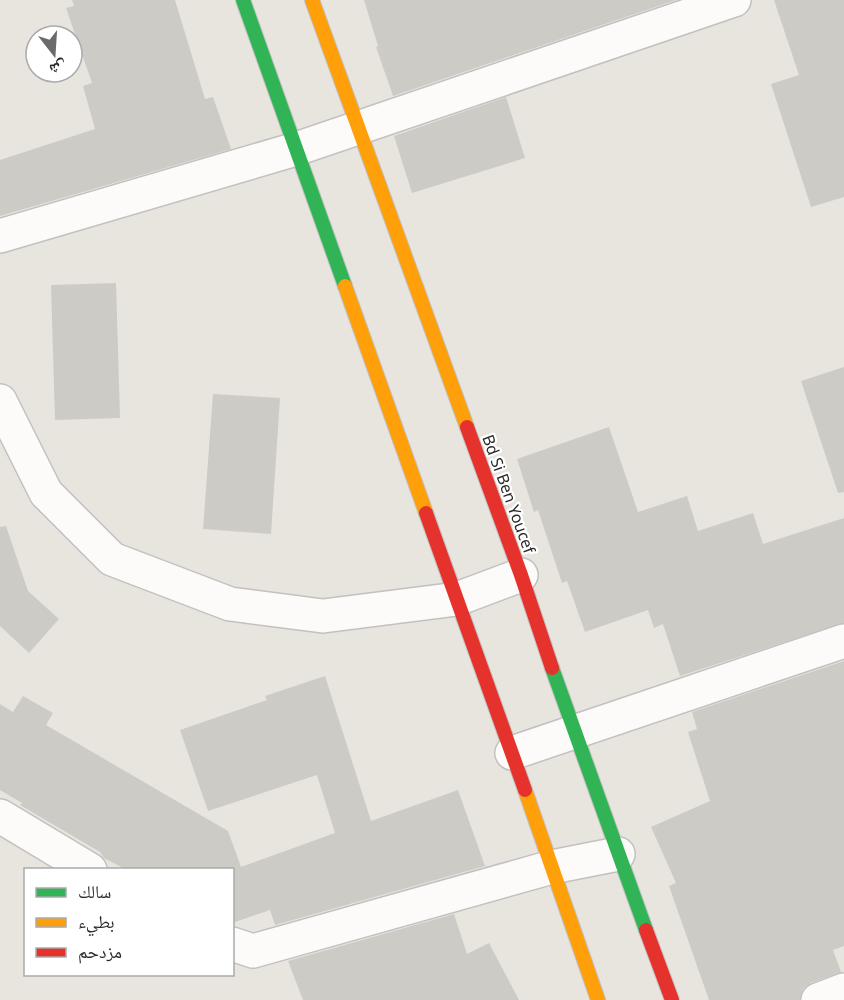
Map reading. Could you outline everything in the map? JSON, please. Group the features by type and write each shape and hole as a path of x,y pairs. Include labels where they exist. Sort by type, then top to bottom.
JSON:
{"street":[{"path":"243,0 598,1000"},
{"name":"Bd Si Ben Youcef","path":"312,0 521,575 575,733 672,1000"},
{"path":"0,236 296,149 734,0"},
{"path":"0,401 46,493 112,559 230,604 323,616 457,599 521,575"},
{"path":"512,753 844,641"},
{"path":"0,816 87,868"},
{"path":"234,945 254,951 552,867 618,854"},
{"path":"818,1000 844,990"}],"building":[{"path":"72,0 175,0 205,99 213,97 231,149 0,216 0,160 95,129 83,86 92,83 84,60 84,24 72,24 66,8 74,6"},
{"path":"364,0 676,0 393,96 376,47 378,46"},
{"path":"774,0 844,0 844,197 811,207 771,84 799,75"},
{"path":"506,97 525,158 412,193 394,136"},
{"path":"116,283 120,418 55,420 51,285"},
{"path":"844,367 844,492 838,493 801,381"},
{"path":"213,394 280,398 271,534 203,529"},
{"path":"609,427 638,512 687,496 698,531 753,513 763,544 844,518 844,623 680,676 663,624 654,628 648,610 585,632 567,581 562,583 538,510 534,512 517,459"},
{"path":"6,526 28,591 59,619 29,653 0,626 0,527"},
{"path":"844,661 844,946 833,950 841,972 811,983 803,989 800,1000 709,1000 669,886 676,883 651,827 710,801 688,732 697,729 692,712"},
{"path":"325,676 371,821 458,790 485,866 275,925 270,910 234,922 234,868 123,868 20,805 22,803 0,790 0,704 13,712 23,696 53,713 46,725 228,831 241,867 335,833 317,775 208,811 180,730 267,700 265,696"},
{"path":"454,914 467,954 489,943 519,1000 303,1000 288,961"}],"traffic: fast":[{"path":"243,0 345,286"},
{"path":"552,668 646,930"}],"traffic: slow":[{"path":"312,0 467,427"},
{"path":"345,286 426,513"},
{"path":"525,790 598,1000"}],"traffic: jam":[{"path":"467,427 552,668"},
{"path":"426,513 525,790"},
{"path":"646,930 672,1000"}]}
